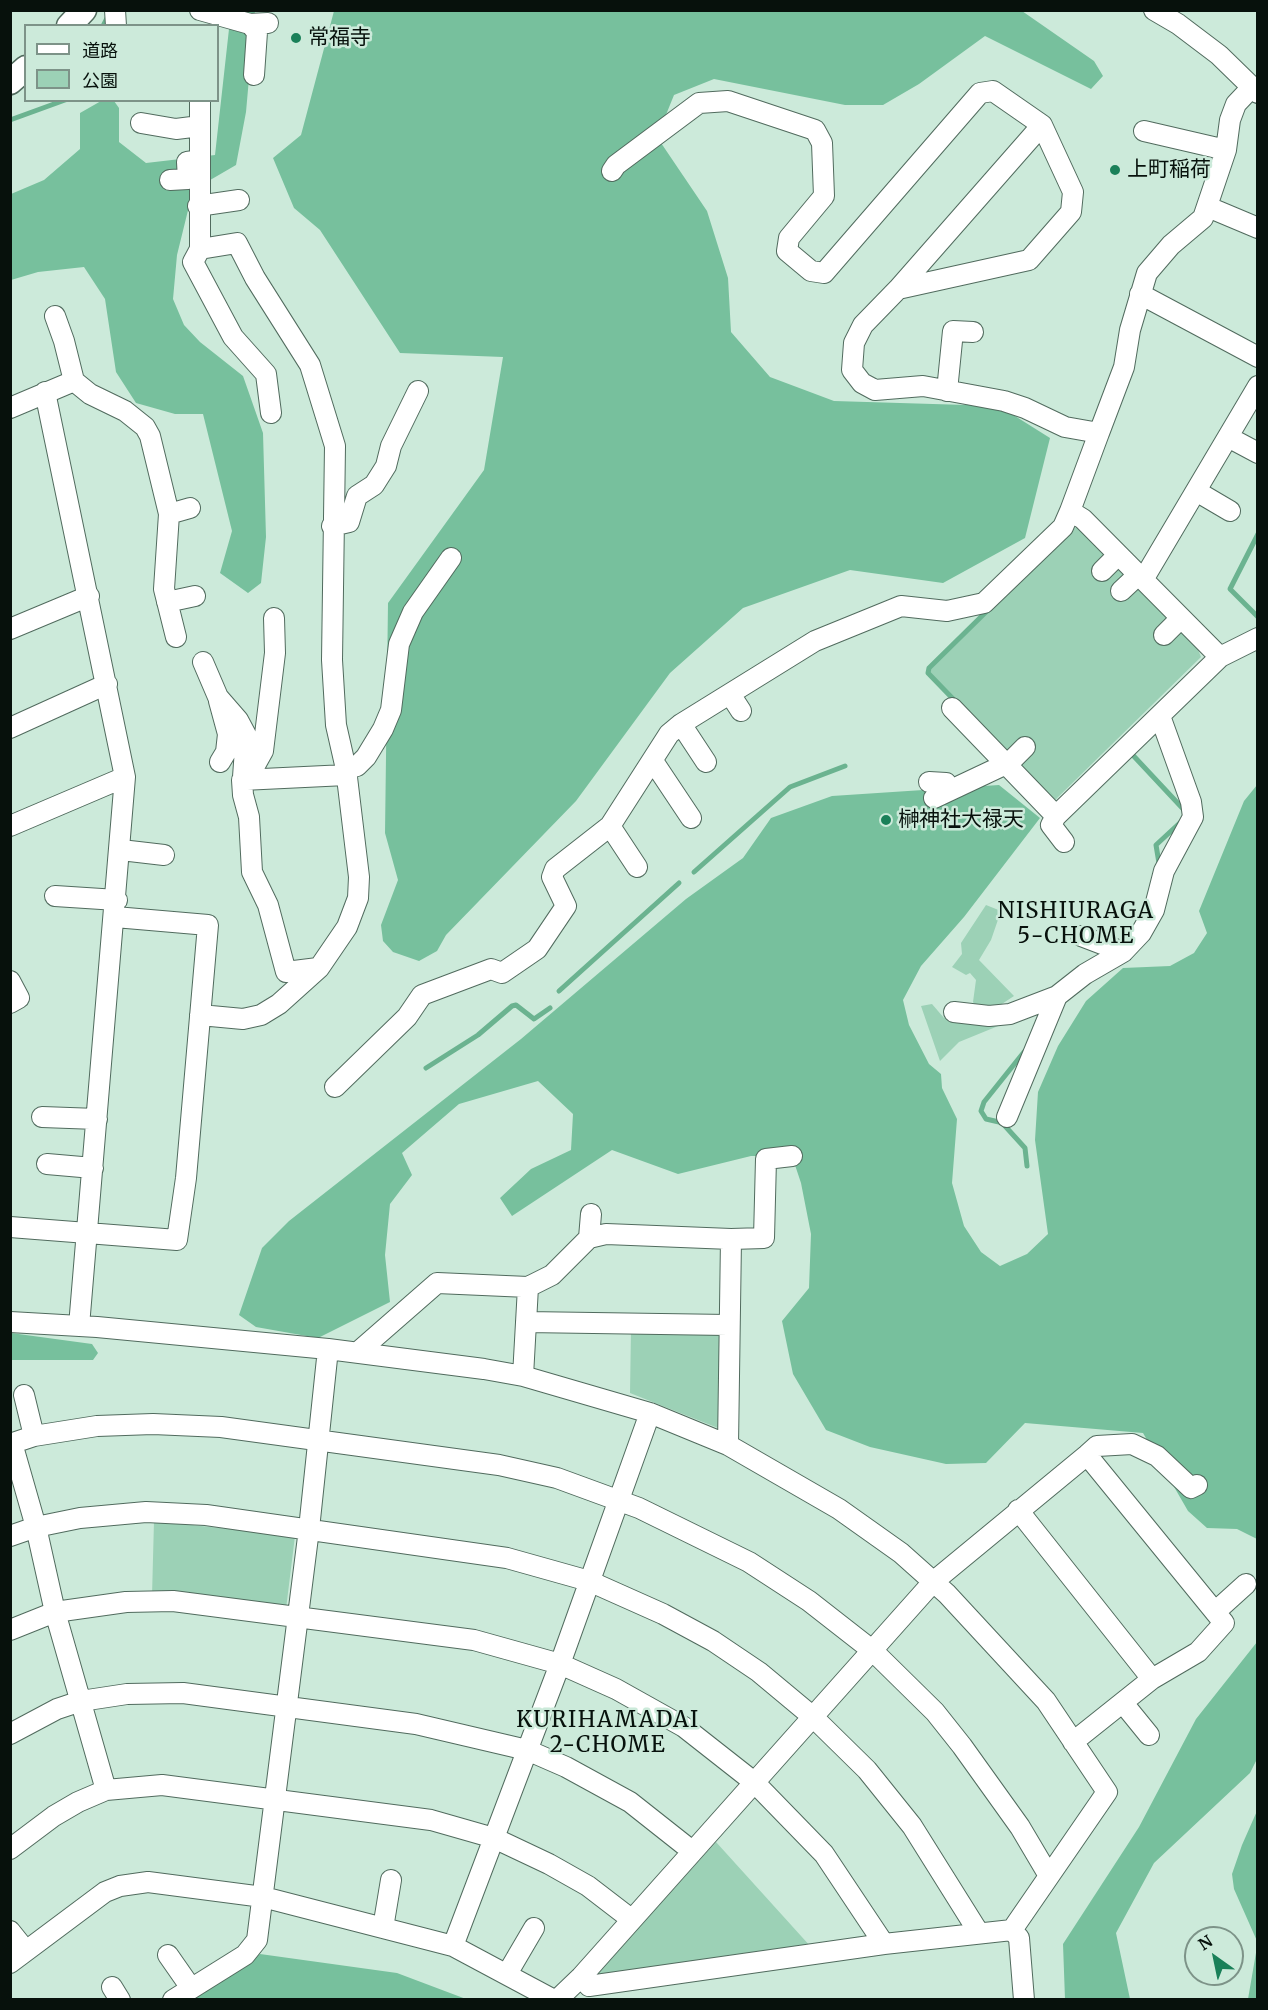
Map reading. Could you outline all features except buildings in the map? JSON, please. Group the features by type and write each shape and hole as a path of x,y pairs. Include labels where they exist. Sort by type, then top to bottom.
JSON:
{"main road":[{"path":"71,24 84,10"},
{"path":"10,82 24,70"}],"street":[{"path":"334,1087 407,1017 422,995 491,969 502,973 537,949 566,906 552,877 555,869 610,826 669,734 681,724 815,641 901,606 947,611 984,603 1023,578 1063,527 1124,367 1130,330 1147,273 1157,259 1203,218 1226,150 1230,120 1236,104 1255,89 1212,50 1178,24 1154,10"},
{"path":"204,11 259,23 254,75"},
{"path":"612,171 616,165 699,103 728,101 815,130 822,143 824,196 789,238 787,251 810,271 824,273 980,93 993,91 1042,125 1073,192 1071,212 1029,260 898,289"},
{"path":"200,102 198,206 200,249 193,262 234,337 266,374 271,413"},
{"path":"141,123 176,129 200,126"},
{"path":"1042,125 898,289 863,325 852,352 851,362 854,376 875,390 923,386 1004,402 1025,408 1065,427 1100,433"},
{"path":"1144,131 1226,150"},
{"path":"170,180 188,179 187,162 200,160"},
{"path":"198,206 239,200"},
{"path":"1208,207 1257,228"},
{"path":"200,249 237,243 255,278 310,365 335,446 332,526 334,703 346,772 358,877 358,898 347,927 319,968 279,1004 261,1015 243,1019 200,1015"},
{"path":"1140,294 1257,357"},
{"path":"55,316 64,340 74,381 90,394 124,411 159,439 169,514 164,589 176,637"},
{"path":"947,391 954,331 973,332"},
{"path":"10,408 74,381"},
{"path":"1121,591 1140,577 1197,491 1257,386"},
{"path":"45,392 125,777 121,850 79,1326"},
{"path":"332,526 349,522 357,496 374,485 386,466 391,446 418,392"},
{"path":"1228,436 1257,453"},
{"path":"1197,491 1230,511"},
{"path":"169,514 190,508"},
{"path":"1070,511 1083,519 1220,657"},
{"path":"1102,572 1118,555"},
{"path":"245,779 346,772 366,757 383,729 391,710 399,644 413,612 451,558"},
{"path":"10,629 89,596"},
{"path":"167,602 195,596"},
{"path":"245,779 263,751 275,653 273,618"},
{"path":"1164,635 1181,618"},
{"path":"1064,842 1051,825 1056,816 1160,716 1170,696 1220,657 1257,638"},
{"path":"204,662 218,697 228,734 226,752 220,762"},
{"path":"10,728 107,684"},
{"path":"730,694 741,711"},
{"path":"218,697 246,735 243,795 249,817 252,872 268,905 286,972 319,968"},
{"path":"957,707 1005,766 1056,816"},
{"path":"954,1012 989,1017 1010,1014 1057,996 1085,974 1124,952 1142,933 1152,900 1156,873 1193,816 1191,802 1160,716"},
{"path":"681,724 706,762"},
{"path":"937,790 1005,766 1025,747"},
{"path":"653,761 691,818"},
{"path":"10,826 125,777"},
{"path":"610,826 637,867"},
{"path":"121,850 164,855"},
{"path":"10,1227 88,1231 177,1240 186,1178 208,925 54,896"},
{"path":"1081,936 1124,952"},
{"path":"10,981 19,998 10,1003"},
{"path":"1007,1117 1057,996"},
{"path":"42,1117 96,1119"},
{"path":"358,1352 437,1283 528,1287 552,1275 589,1238 606,1234 731,1239 764,1238 766,1159 792,1156"},
{"path":"47,1164 93,1168"},
{"path":"589,1238 591,1214"},
{"path":"728,1444 731,1239"},
{"path":"523,1376 528,1287"},
{"path":"10,1322 79,1326 358,1352 523,1376 650,1413 728,1444 839,1509 901,1553 964,1610 1046,1701 1107,1792 1012,1930"},
{"path":"526,1322 728,1325"},
{"path":"173,2000 255,1946 309,1529 328,1349"},
{"path":"24,1395 34,1436"},
{"path":"453,1946 560,1664 650,1413"},
{"path":"106,1790 55,1612 36,1527 11,1443 34,1436 97,1426 153,1424 220,1428 499,1465 557,1478 619,1500 686,1529 749,1562 808,1601 873,1651 935,1712 1020,1827 1049,1876"},
{"path":"10,1931 18,1957 89,1902 120,1886 148,1882 170,1884 263,1897 453,1946 556,2000 581,1977 933,1582 1097,1446 1132,1444 1157,1456 1191,1488 1197,1485"},
{"path":"1073,1742 1152,1679 1198,1652 1224,1623 1086,1455"},
{"path":"1018,1510 1152,1679"},
{"path":"10,1536 36,1527 80,1518 146,1512 206,1515 507,1558 589,1581 663,1614 713,1641 759,1672 813,1717 867,1770 912,1826 979,1933"},
{"path":"1215,1612 1246,1584"},
{"path":"10,1630 55,1612 126,1602 173,1601 297,1615 474,1640 501,1645 560,1664 616,1689 684,1727 754,1782 824,1854 884,1944"},
{"path":"10,1734 49,1713 81,1701 127,1694 183,1693 416,1724 527,1750 608,1788 658,1822 692,1851"},
{"path":"1123,1703 1149,1735"},
{"path":"10,1850 54,1816 106,1790 162,1785 431,1820 494,1838 588,1886 631,1919"},
{"path":"383,1928 390,1880"},
{"path":"507,1974 534,1928"},
{"path":"581,1977 589,1986 884,1944 1012,1930"},
{"path":"1012,1930 1019,1938 1024,2000"},
{"path":"168,1955 191,1988"}],"green space":[{"path":"231,11 255,11 246,112 236,165 193,190 177,255 173,299 184,325 200,342 243,376 263,433 266,537 261,583 248,593 220,573 232,531 203,414 175,414 136,403 116,372 105,299 84,267 38,272 11,280 11,194 44,180 80,149 80,113 99,102 115,102 119,108 119,142 146,163 215,155"},
{"path":"334,11 1022,11 1094,61 1103,76 1091,89 985,36 919,84 883,105 845,105 714,79 674,95 657,137 707,211 728,278 731,332 770,377 834,401 999,406 1050,438 1025,538 943,583 850,570 743,608 670,673 576,801 446,935 437,951 419,961 393,952 383,941 381,925 398,880 385,833 388,603 484,470 503,357 400,353 320,230 294,208 273,158 301,135"},
{"path":"1078,525 1197,647 1201,657 1051,804 927,671"},
{"path":"999,785 1040,818 964,917 921,966 903,1000 909,1025 929,1064 941,1074 942,1088 957,1119 952,1183 964,1226 981,1252 1000,1266 1027,1254 1048,1234 1035,1140 1038,1092 1058,1046 1086,1001 1123,968 1170,966 1194,953 1207,933 1199,911 1244,801 1257,785 1257,1539 1237,1529 1207,1528 1188,1511 1143,1433 1025,1423 986,1463 946,1464 870,1447 826,1430 793,1374 782,1321 809,1288 811,1234 801,1183 792,1156 751,1156 678,1174 612,1150 512,1216 500,1198 531,1169 571,1150 573,1114 538,1081 459,1104 402,1153 412,1175 390,1204 385,1255 390,1302 318,1338 256,1327 239,1315 262,1248 289,1221 521,1039 686,899 743,858 771,818 832,796"},
{"path":"986,905 1001,911 991,940 979,960 1014,996 988,1013 980,1012 973,1002 976,980 970,973 966,975 952,967 962,954 961,943"},
{"path":"932,1004 944,1018 950,1014 1030,1013 959,1042 940,1061 921,1006"},
{"path":"631,1330 716,1332 720,1337 718,1428 630,1393"},
{"path":"11,1333 92,1344 98,1353 93,1360 11,1360"},
{"path":"154,1521 295,1536 286,1609 152,1596"},
{"path":"1257,1642 1257,1759 1250,1773 1154,1863 1116,1933 1130,1999 1065,1999 1063,1944 1139,1827 1196,1719"},
{"path":"1257,1811 1257,1941 1234,1889 1232,1874"},
{"path":"716,1842 811,1947 600,1978 598,1973"},
{"path":"1257,1947 1257,1999 1248,1999"},
{"path":"260,1954 397,1973 466,1999 187,2000"}],"waterway":[{"path":"104,24 109,14"},
{"path":"10,120 60,102"},
{"path":"1258,534 1230,589 1258,617"},
{"path":"957,703 928,673 929,668 990,608"},
{"path":"1129,751 1186,812"},
{"path":"694,872 790,787 845,766"},
{"path":"1157,867 1159,863 1156,845 1183,820"},
{"path":"559,991 679,883"},
{"path":"426,1068 478,1035 512,1006 516,1005 534,1019 550,1008"},
{"path":"999,1122 986,1119 981,1111 984,1102 1024,1052"},
{"path":"1005,1126 1025,1148 1027,1166"}],"place":[{"name":"常福寺","path":"296,38"},
{"name":"上町稲荷","path":"1115,170"},
{"name":"榊神社大禄天","path":"886,820"}],"district":[{"name":"NISHIURAGA 5-CHOME","path":"1076,924"},
{"name":"KURIHAMADAI 2-CHOME","path":"608,1734"}]}
